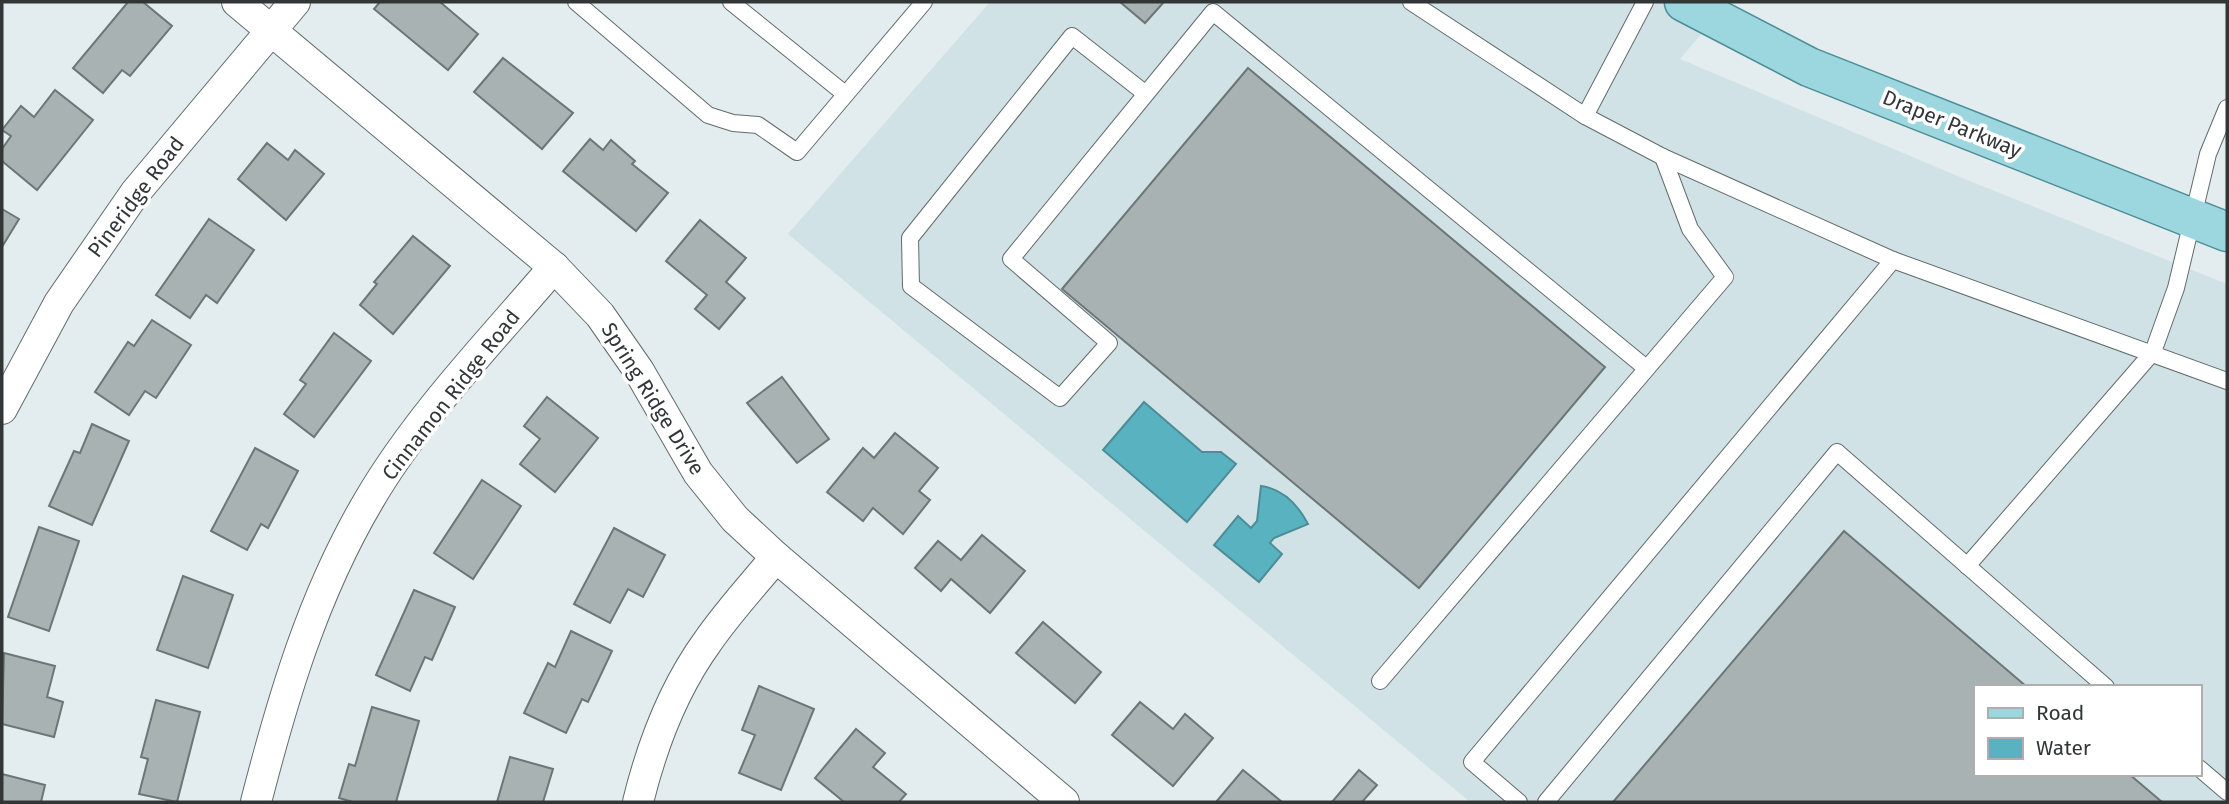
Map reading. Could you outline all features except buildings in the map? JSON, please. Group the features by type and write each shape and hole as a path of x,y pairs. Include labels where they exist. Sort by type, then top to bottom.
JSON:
{"main road":[{"name":"Draper Parkway","path":"1684,2 1810,67 2210,226"}],"street":[{"name":"Spring Ridge Drive","path":"237,2 554,267 600,316 639,371 698,473 735,519 776,558 1064,802"},
{"name":"Pineridge Road","path":"2,409 58,303 135,193 295,2"},
{"name":"Cinnamon Ridge Road","path":"256,802 280,708 303,636 333,566 369,499 443,397 554,267"},
{"path":"638,802 657,736 679,687 708,641 776,558"}],"lane":[{"path":"576,2 708,115 733,123 758,125 797,152 924,2"},
{"path":"731,2 845,94"},
{"path":"1412,2 1585,116 1663,157 1893,260 2227,381"},
{"path":"1585,116 1645,2"},
{"path":"1146,94 1072,36 910,238 911,286 1060,398 1109,343 1011,259 1218,7 1646,368"},
{"path":"1967,566 2153,352 2176,288 2210,226 2208,154 2227,108"},
{"path":"1380,681 1725,276 1690,229 1663,157"},
{"path":"1519,802 1472,762 1893,260"},
{"path":"1546,802 1837,452 2104,685"},
{"path":"2201,770 2227,792"}],"shaded area":[{"path":"990,2 1728,2 1680,59 1967,180 2227,284 2227,802 1470,802 788,234"}],"water":[{"path":"1144,402 1202,452 1221,452 1236,464 1187,522 1103,450"},
{"path":"1261,486 1289,499 1300,510 1308,524 1274,538 1270,543 1282,554 1259,582 1214,545 1238,516 1251,528 1257,521"}]}
